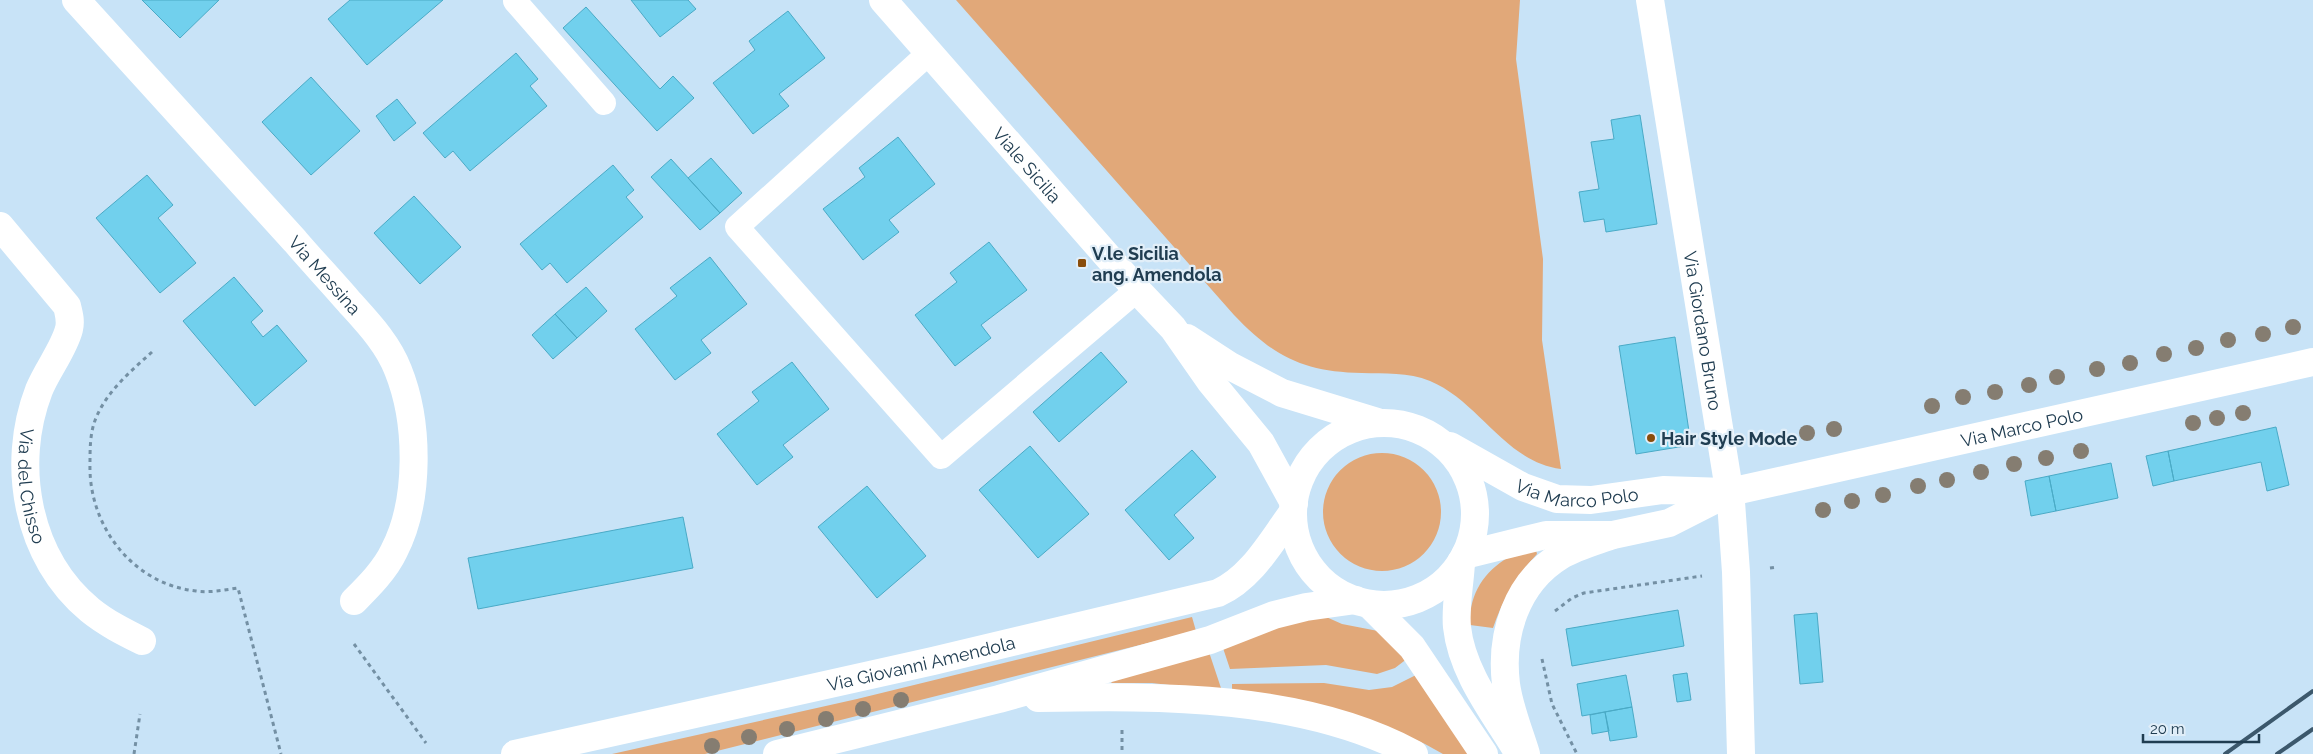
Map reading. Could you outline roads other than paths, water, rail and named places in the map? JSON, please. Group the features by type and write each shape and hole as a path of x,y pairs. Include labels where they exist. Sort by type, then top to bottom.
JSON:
{"street":[{"name":"Via Messina","path":"76,0 375,331 390,352 399,371 409,414 412,437 412,483 409,507 394,551 382,570 354,601"},
{"name":"Viale Sicilia","path":"882,0 1137,290 1173,328 1210,381 1261,443 1294,507"},
{"name":"Via Giordano Bruno","path":"1650,0 1730,492 1736,555 1741,754"},
{"name":"Via del Chisso","path":"0,226 67,306 70,317 70,329 38,391 27,434 27,500 32,520 49,561 73,594 105,622 142,641"},
{"name":"Viale Sicilia","path":"1173,328 1230,366 1264,385 1305,401 1381,423"},
{"name":"Via Marco Polo","path":"1463,559 1546,535 1613,535 1669,522 1730,492 2313,362"},
{"path":"777,754 999,699 1210,640 1282,613 1324,603 1363,602 1402,604 1430,593 1454,573 1470,546 1476,516 1472,485 1458,459 1437,439 1410,426 1381,423 1352,428 1326,443 1307,465 1295,492 1293,521 1300,549 1316,575 1341,595 1363,602 1412,647 1484,754"},
{"name":"Via Marco Polo","path":"1437,439 1523,487 1557,499 1592,500 1663,490 1730,492"},
{"name":"Via Giovanni Amendola","path":"515,754 933,661 1218,593 1233,587 1244,576 1294,507"},
{"path":"1526,754 1506,684 1506,640 1512,614 1535,578 1558,557 1613,535"},
{"path":"1463,559 1457,616 1460,642 1475,681 1519,754"},
{"path":"999,699 1152,697 1224,703 1322,719 1373,736 1414,754"}],"lane":[{"path":"517,0 515,1 604,102"},
{"path":"929,52 737,227 941,457 1137,290"}],"railway":[{"path":"2225,754 2313,691"},
{"path":"2277,754 2313,729"}],"place":[{"name":"V.le Sicilia ang. Amendola","path":"1082,263"},
{"name":"Hair Style Mode","path":"1651,438"}]}
